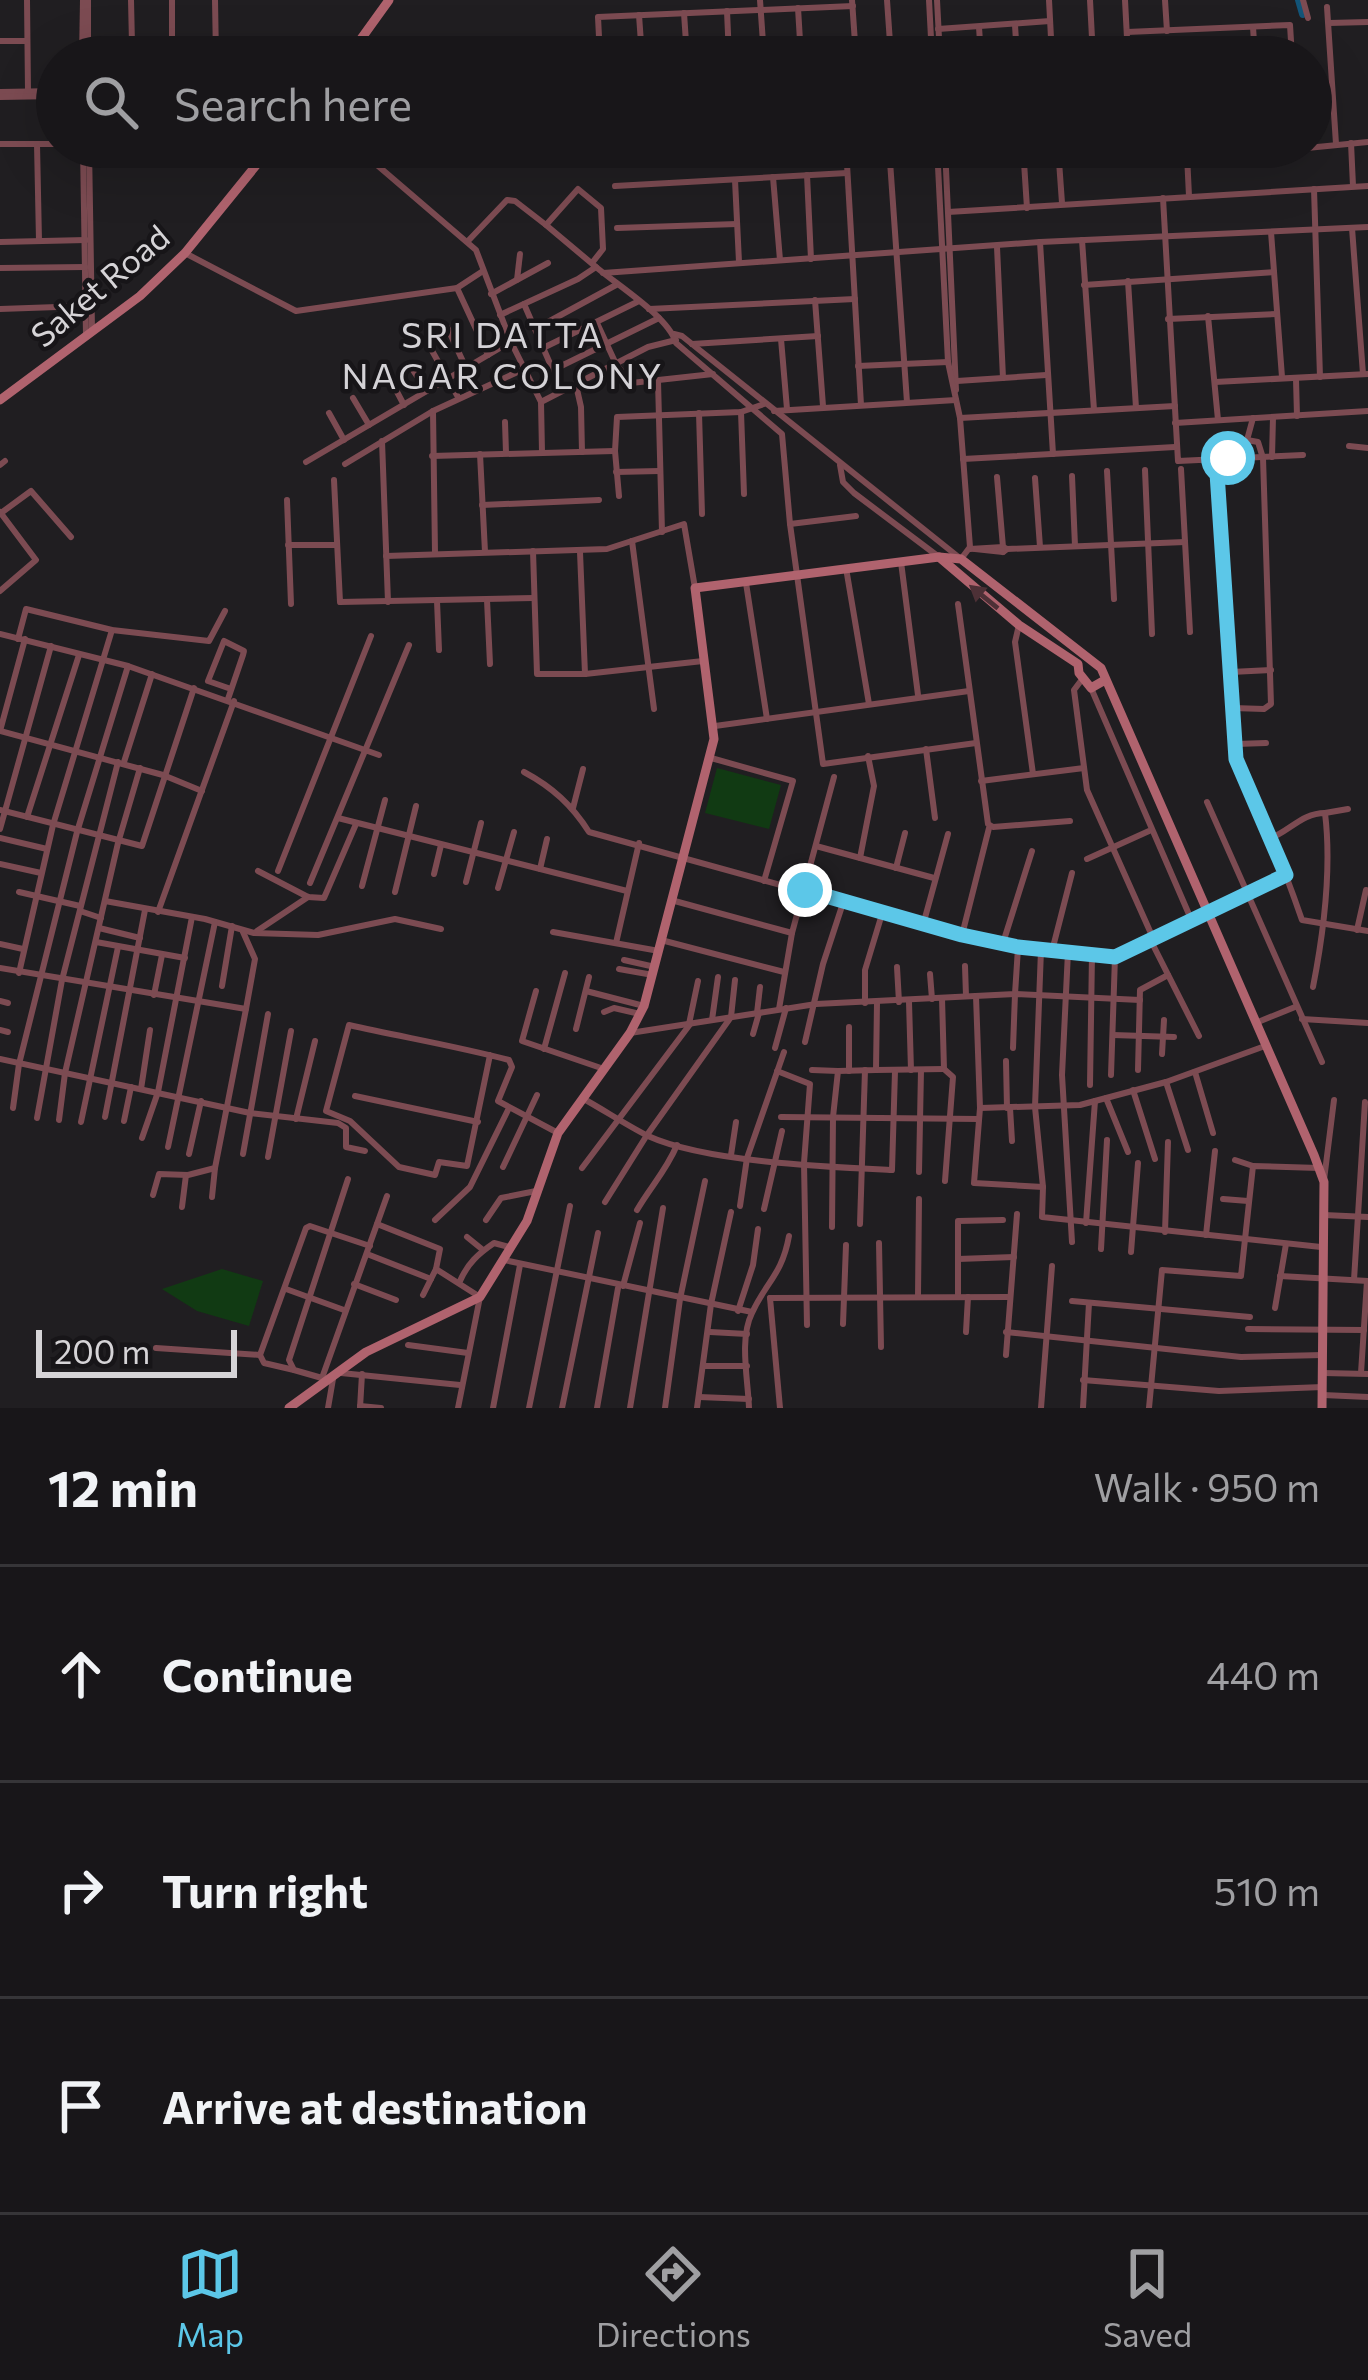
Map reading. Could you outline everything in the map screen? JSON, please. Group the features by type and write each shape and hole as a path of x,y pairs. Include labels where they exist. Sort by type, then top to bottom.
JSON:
{"street":[{"path":"27,0 28,91"},
{"path":"85,36 86,0"},
{"path":"131,0 131,36"},
{"path":"172,0 172,36"},
{"path":"215,0 216,36"},
{"path":"363,36 389,0"},
{"path":"887,0 890,36"},
{"path":"933,0 938,36"},
{"path":"933,0 935,36"},
{"path":"1048,0 1051,36"},
{"path":"1090,0 1092,36"},
{"path":"1125,0 1127,36"},
{"path":"1165,0 1167,31"},
{"path":"1303,0 1308,18"},
{"path":"599,36 598,17 852,3 854,36"},
{"path":"760,5 762,36"},
{"path":"1327,7 1330,36"},
{"path":"798,8 800,36"},
{"path":"727,11 728,36"},
{"path":"684,13 686,36"},
{"path":"639,15 640,36"},
{"path":"938,29 1050,21"},
{"path":"1329,23 1368,22"},
{"path":"1015,25 1016,36"},
{"path":"1127,32 1290,25 1291,36"},
{"path":"980,27 980,36"},
{"path":"1253,27 1254,36"},
{"path":"0,41 28,40"},
{"path":"1332,75 1336,144"},
{"path":"0,94 36,92"},
{"path":"0,94 36,93"},
{"path":"1332,144 1368,142"},
{"path":"1351,143 1353,186"},
{"path":"0,144 36,144"},
{"path":"38,168 39,241"},
{"path":"86,168 89,335"},
{"name":"Saket Road","path":"0,400 140,296 185,253 254,168"},
{"path":"381,168 476,250 511,342 541,402 542,452"},
{"path":"847,168 860,404"},
{"path":"891,168 907,402"},
{"path":"942,168 956,397"},
{"path":"944,168 949,212 948,362 960,418 972,549"},
{"path":"1024,168 1027,208"},
{"path":"1060,168 1062,204"},
{"path":"1188,168 1189,196"},
{"path":"615,186 847,173"},
{"path":"807,175 811,259"},
{"path":"773,177 780,260"},
{"path":"735,179 739,262"},
{"path":"949,212 1368,186"},
{"path":"546,224 578,189 595,202 603,217 603,250 597,267"},
{"path":"1314,189 1320,377"},
{"path":"1163,198 1178,461 1303,455"},
{"path":"467,242 507,200 515,201 649,309 675,337 759,406 782,434 796,576 823,764 976,743"},
{"path":"617,228 737,224"},
{"path":"500,315 597,267 1368,227"},
{"path":"1215,382 1365,374 1352,228"},
{"path":"1271,232 1282,379"},
{"path":"0,242 87,240"},
{"path":"87,240 88,306"},
{"path":"1082,241 1094,410"},
{"path":"1040,242 1053,454"},
{"path":"997,247 1003,379"},
{"path":"185,253 296,311 457,288 483,271"},
{"path":"517,280 520,254"},
{"path":"491,294 548,263"},
{"path":"0,268 85,267"},
{"path":"1084,285 1274,272"},
{"path":"1129,281 1136,408"},
{"path":"535,329 617,284"},
{"path":"457,288 488,355"},
{"path":"1357,298 1368,297"},
{"path":"649,309 855,299"},
{"path":"815,300 823,406"},
{"path":"543,348 638,302"},
{"path":"524,304 562,392"},
{"path":"0,309 88,306"},
{"path":"1168,319 1277,314"},
{"path":"1208,316 1218,421"},
{"path":"553,370 659,318"},
{"path":"597,323 628,382 719,374"},
{"path":"447,327 466,368"},
{"path":"541,402 675,337 692,344 818,337"},
{"path":"781,339 788,410"},
{"path":"426,340 458,398"},
{"path":"306,462 511,342"},
{"path":"692,344 719,374"},
{"path":"858,366 948,362"},
{"path":"409,364 427,391"},
{"path":"345,464 433,411 524,368"},
{"path":"386,373 404,404"},
{"path":"957,381 1046,375"},
{"path":"1296,380 1298,416"},
{"path":"658,381 662,532"},
{"path":"576,385 582,452"},
{"path":"773,411 956,397"},
{"path":"352,398 369,425"},
{"path":"619,496 617,416 740,412 759,406 773,411 962,559 1076,657 1191,919"},
{"path":"960,418 1175,406"},
{"path":"433,411 435,554"},
{"path":"1175,423 1368,411"},
{"path":"699,412 702,514"},
{"path":"740,412 744,494"},
{"path":"329,413 344,440"},
{"path":"1233,708 1268,707 1267,458 1273,417"},
{"path":"1228,458 1246,440 1253,418"},
{"path":"505,422 506,453"},
{"path":"1246,440 1258,442 1267,458"},
{"path":"382,442 388,602"},
{"path":"1349,446 1368,448"},
{"path":"963,459 1176,447"},
{"path":"431,456 615,451"},
{"path":"480,454 485,553"},
{"path":"1216,458 1238,767 1254,794 1302,920 1368,932"},
{"path":"840,464 842,482 939,557 1017,628 1097,663 1324,1181"},
{"path":"1181,469 1190,632"},
{"path":"1145,470 1152,634"},
{"path":"616,472 659,471"},
{"path":"1107,471 1114,599"},
{"path":"1072,476 1076,546"},
{"path":"998,477 1005,548"},
{"path":"1035,478 1040,547"},
{"path":"334,480 340,602 533,598"},
{"path":"0,577 4,588 36,560 0,513 31,491 71,537"},
{"path":"287,500 291,604"},
{"path":"482,505 599,500"},
{"path":"790,524 856,515"},
{"path":"386,556 580,552 685,524 715,726 712,758 642,1010 558,1133 542,1184 511,1248 480,1297 458,1408"},
{"path":"632,541 654,709"},
{"path":"695,588 939,557 962,559 972,549 1185,542"},
{"path":"288,545 336,545"},
{"path":"532,551 537,674 703,662"},
{"path":"580,552 585,674"},
{"path":"902,562 918,697"},
{"path":"847,568 869,704"},
{"path":"746,583 767,719"},
{"path":"487,600 490,664"},
{"path":"437,601 439,650"},
{"path":"958,604 990,827 962,935"},
{"path":"0,745 26,609 112,630 209,641 225,611"},
{"path":"1017,628 1033,774"},
{"path":"20,973 53,825 112,630"},
{"path":"0,634 152,674 379,755"},
{"path":"278,871 371,636"},
{"path":"158,912 202,791 244,651 222,642 208,681 231,689"},
{"path":"310,883 409,645"},
{"path":"0,829 51,646"},
{"path":"27,818 79,655"},
{"path":"14,1108 20,1064 76,832 128,667"},
{"path":"1231,672 1271,670"},
{"path":"37,1118 62,980 121,763 152,674"},
{"path":"1083,678 1074,690 1087,790 1198,1036"},
{"path":"1091,688 1105,680"},
{"path":"2,811 137,848 144,843 194,688"},
{"path":"715,726 969,691"},
{"path":"1,731 163,775 202,791"},
{"path":"1236,744 1266,743"},
{"path":"926,749 935,818"},
{"path":"860,858 874,786 868,756"},
{"path":"712,758 793,781 763,883"},
{"path":"981,781 1085,768"},
{"path":"59,1120 65,1073 118,843 140,769"},
{"path":"573,808 583,769"},
{"path":"524,772 573,808 590,832 763,883 1018,947 1115,957 1286,875"},
{"path":"775,1048 792,933 834,777"},
{"path":"362,886 385,800"},
{"path":"1207,802 1322,1062"},
{"path":"395,892 416,806"},
{"path":"1269,839 1309,813 1348,809"},
{"path":"1313,987 1323,924 1324,813"},
{"path":"338,818 627,891"},
{"path":"990,827 1070,821"},
{"path":"466,882 481,823"},
{"path":"258,871 321,899 328,894 356,824"},
{"path":"1087,859 1150,830"},
{"path":"498,888 514,832"},
{"path":"896,868 905,833"},
{"path":"923,925 948,834"},
{"path":"0,838 47,849"},
{"path":"540,869 547,839"},
{"path":"616,943 639,843"},
{"path":"434,874 441,845"},
{"path":"816,846 934,878"},
{"path":"1004,943 1032,851"},
{"path":"0,864 41,873"},
{"path":"1052,951 1072,873"},
{"path":"1358,930 1366,890"},
{"path":"19,892 60,901 101,918"},
{"path":"254,933 308,897"},
{"path":"671,900 792,933"},
{"path":"105,901 254,933 318,935 395,919 441,929"},
{"path":"806,1042 843,904"},
{"path":"105,1117 145,910"},
{"path":"865,1004 865,970 882,914"},
{"path":"142,1138 158,1092 192,917"},
{"path":"168,1147 215,921"},
{"path":"99,928 140,938"},
{"path":"221,986 237,928"},
{"path":"212,1198 254,953 237,928"},
{"path":"553,932 660,945 784,972"},
{"path":"96,942 185,958"},
{"path":"0,944 23,949"},
{"path":"81,1122 118,947"},
{"path":"1013,1048 1018,947"},
{"path":"1041,950 1035,1107 1042,1216 1321,1247"},
{"path":"1068,952 1062,1075 1072,1242"},
{"path":"1090,1085 1092,954"},
{"path":"154,995 161,955"},
{"path":"1112,1075 1115,957"},
{"path":"624,960 654,971"},
{"path":"115,963 135,965"},
{"path":"965,966 966,997"},
{"path":"897,967 899,1002"},
{"path":"0,968 246,1009"},
{"path":"619,969 654,971"},
{"path":"544,1049 565,973"},
{"path":"930,974 932,999"},
{"path":"1138,1070 1141,987 1168,975"},
{"path":"577,1029 589,977"},
{"path":"712,1020 718,977"},
{"path":"583,1168 690,1023 698,980"},
{"path":"605,1202 731,1017 735,980"},
{"path":"752,1034 760,987"},
{"path":"536,991 521,1041 601,1068"},
{"path":"586,991 642,1010"},
{"path":"630,1033 816,1004 1016,994 1140,1000"},
{"path":"976,996 980,1119 974,1183 1043,1187"},
{"path":"942,998 944,1069 952,1077 945,1181"},
{"path":"909,1002 910,1070"},
{"path":"875,1070 878,1003"},
{"path":"1254,1023 1295,1007"},
{"path":"604,1012 642,1010"},
{"path":"243,1154 268,1014"},
{"path":"1302,1019 1368,1023"},
{"path":"1162,1054 1164,1020"},
{"path":"490,1055 468,1164 439,1162 435,1175 399,1167 350,1120 326,1109 347,1025 490,1055 512,1064 498,1102 558,1133"},
{"path":"849,1027 849,1071"},
{"path":"141,1089 150,1030"},
{"path":"268,1157 291,1031"},
{"path":"1113,1035 1174,1036"},
{"path":"296,1119 315,1041"},
{"path":"980,1108 1095,1101 1166,1082 1265,1046"},
{"path":"740,1206 747,1158 784,1052"},
{"path":"0,1059 250,1113 343,1125 346,1147 365,1151"},
{"path":"1006,1061 1012,1142"},
{"path":"812,1070 944,1069"},
{"path":"860,1224 865,1070"},
{"path":"919,1172 921,1070"},
{"path":"777,1071 810,1084 804,1163 807,1325"},
{"path":"832,1227 838,1071"},
{"path":"582,1098 647,1135 677,1145 777,1162 892,1170 895,1071"},
{"path":"1195,1072 1213,1133"},
{"path":"1166,1082 1188,1150"},
{"path":"124,1120 131,1087"},
{"path":"1133,1090 1156,1159"},
{"path":"503,1167 537,1095"},
{"path":"355,1096 478,1121"},
{"path":"1106,1098 1127,1152"},
{"path":"1322,1408 1321,1214 1334,1100"},
{"path":"189,1154 201,1101"},
{"path":"1086,1223 1095,1101"},
{"path":"1354,1280 1364,1102"},
{"path":"435,1220 470,1187 508,1110"},
{"path":"781,1117 980,1119"},
{"path":"731,1155 736,1121"},
{"path":"764,1209 782,1131"},
{"path":"1101,1249 1107,1140"},
{"path":"1165,1232 1168,1142"},
{"path":"637,1210 649,1189 662,1179 677,1145"},
{"path":"1206,1235 1215,1151"},
{"path":"1235,1160 1253,1166 1319,1168"},
{"path":"1131,1252 1138,1163"},
{"path":"1149,1408 1162,1270 1237,1277 1243,1272 1253,1166"},
{"path":"153,1195 159,1174 186,1175 216,1167"},
{"path":"182,1207 186,1175"},
{"path":"294,1370 289,1360 348,1179"},
{"path":"665,1408 680,1299 705,1181"},
{"path":"486,1220 501,1198 542,1184"},
{"path":"328,1408 328,1378 345,1310 387,1196"},
{"path":"1222,1198 1249,1201"},
{"path":"919,1199 919,1296"},
{"path":"529,1408 570,1206"},
{"path":"630,1408 663,1208"},
{"path":"697,1408 711,1304 731,1212"},
{"path":"1006,1355 1017,1214"},
{"path":"1321,1214 1368,1217"},
{"path":"966,1332 958,1221 1003,1220"},
{"path":"597,1408 621,1286 640,1222"},
{"path":"377,1224 440,1249 423,1295"},
{"path":"431,1279 307,1226 260,1355 264,1363 328,1378 362,1374 461,1385"},
{"path":"738,1311 753,1265 758,1228"},
{"path":"562,1408 598,1233"},
{"path":"700,1397 749,1404 747,1334 752,1312 768,1295 789,1236"},
{"path":"466,1237 483,1250"},
{"path":"460,1282 483,1250 498,1243 511,1248"},
{"path":"879,1244 881,1347"},
{"path":"1275,1308 1286,1244"},
{"path":"844,1324 846,1245"},
{"path":"958,1259 1014,1257"},
{"path":"504,1260 752,1312"},
{"path":"493,1408 520,1265"},
{"path":"1041,1408 1052,1266"},
{"path":"436,1269 480,1297"},
{"path":"1280,1276 1367,1281 1365,1374 1323,1373"},
{"path":"354,1284 396,1300"},
{"path":"286,1289 345,1310"},
{"path":"768,1295 1008,1297"},
{"path":"768,1295 780,1408"},
{"path":"289,1408 366,1352 480,1297"},
{"path":"1072,1301 1250,1317"},
{"path":"1083,1408 1089,1303"},
{"path":"1248,1329 1364,1330"},
{"path":"710,1332 747,1334"},
{"path":"1006,1332 1241,1357 1324,1355"},
{"path":"408,1345 468,1353"},
{"path":"156,1348 260,1355"},
{"path":"705,1366 747,1366"},
{"path":"362,1374 360,1407 381,1408"},
{"path":"1083,1380 1368,1397"}],"green space":[{"path":"717,768 781,785 769,829 705,813"},
{"path":"222,1269 263,1281 249,1326 197,1311 162,1289"}],"waterway":[{"path":"1299,0 1303,14"}],"district":[{"name":"SRI DATTA NAGAR COLONY","path":"503,356"}],"route":[{"path":"805,890 962,935 1018,947 1115,957 1286,875 1236,759 1216,458 1228,458"}]}
